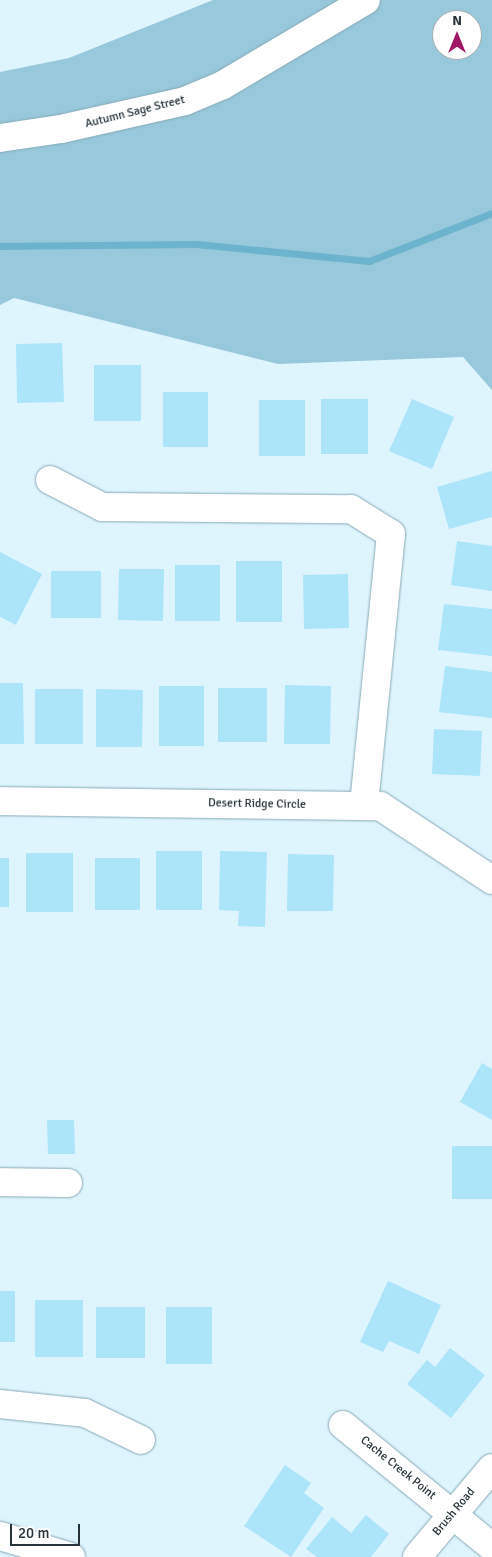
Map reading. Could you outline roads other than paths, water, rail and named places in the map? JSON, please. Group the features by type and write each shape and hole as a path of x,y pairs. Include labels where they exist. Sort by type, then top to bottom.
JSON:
{"street":[{"name":"Autumn Sage Street","path":"0,138 62,129 185,101 223,85 366,0"},
{"path":"50,480 102,507 351,509 391,534 364,806"},
{"name":"Desert Ridge Circle","path":"0,800 380,806 492,880"},
{"path":"0,1182 68,1183"},
{"path":"0,1404 86,1413 141,1440"},
{"name":"Cache Creek Point","path":"343,1425 452,1512 492,1547"},
{"name":"Brush Road","path":"417,1557 452,1512 492,1468"},
{"path":"0,1536 71,1557"}],"waterway":[{"path":"0,246 196,244 369,261 492,213"}]}
